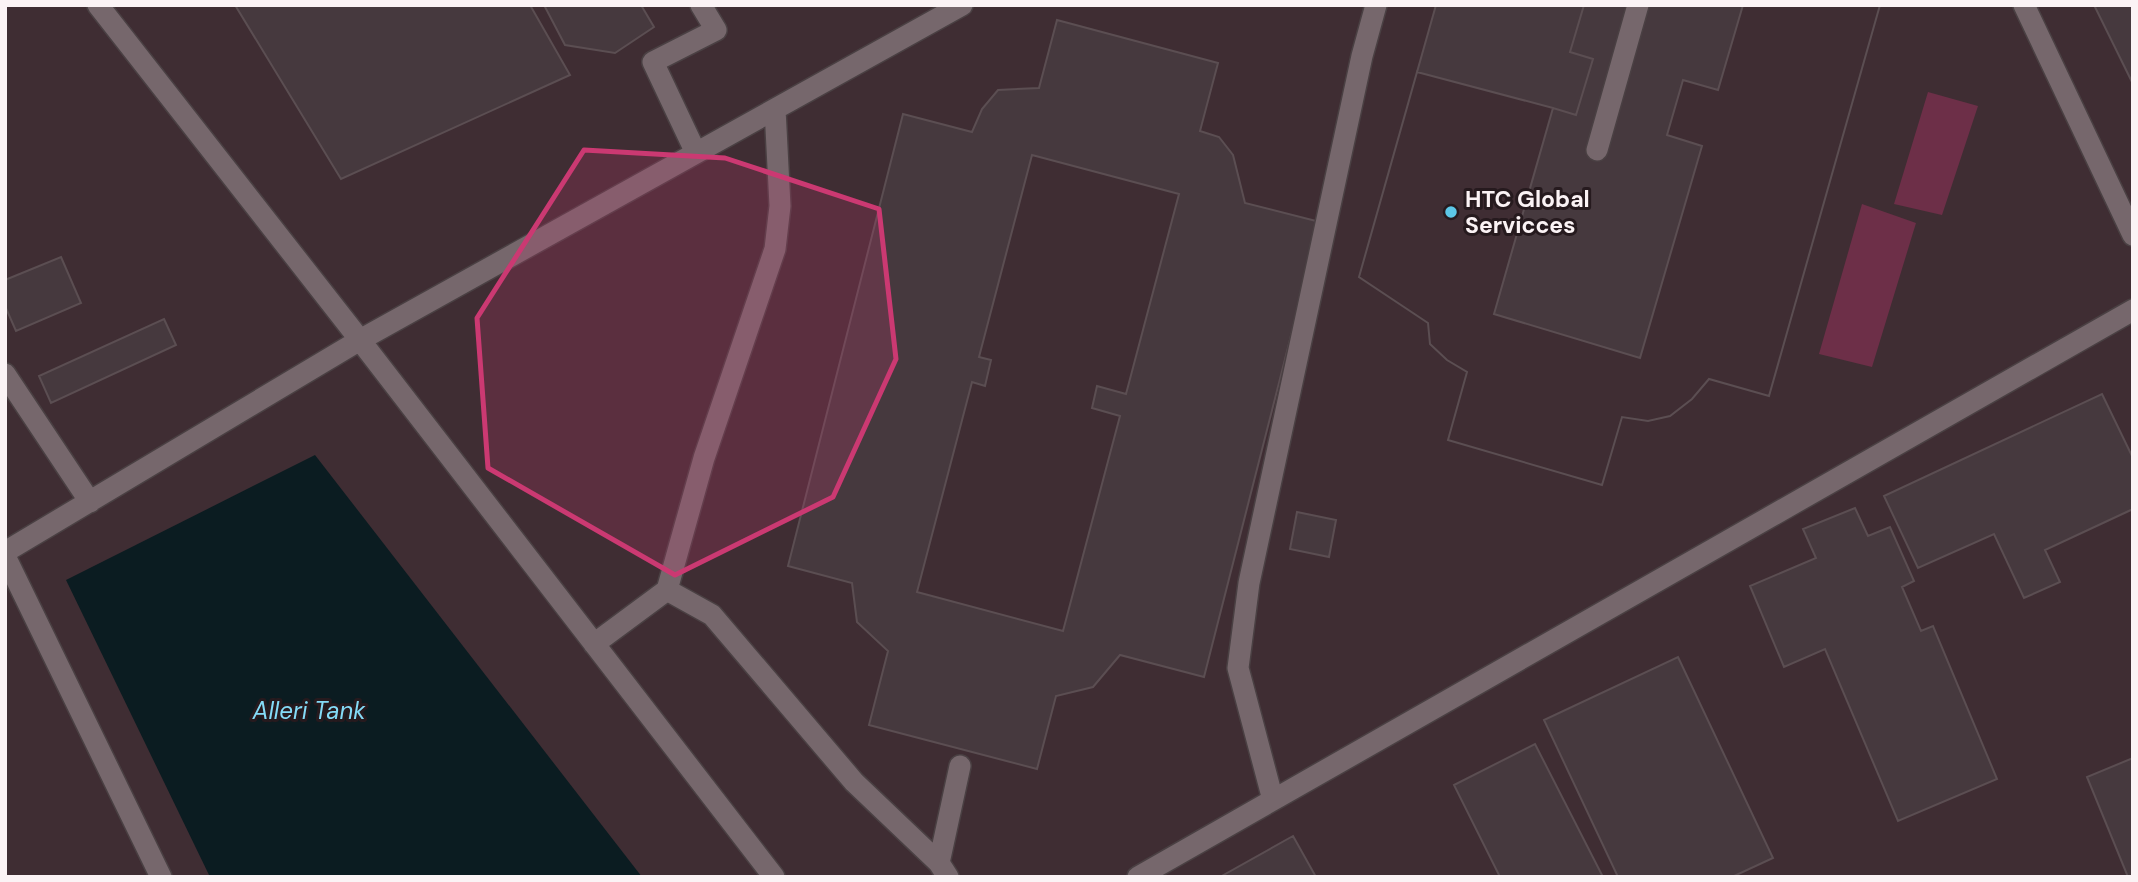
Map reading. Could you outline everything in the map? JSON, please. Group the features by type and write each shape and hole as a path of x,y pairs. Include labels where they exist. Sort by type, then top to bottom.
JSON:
{"lane":[{"path":"98,5 774,877"},
{"path":"696,153 653,62 716,30 701,5"},
{"path":"161,877 5,554 360,340 962,5"},
{"path":"1273,800 1238,668 1249,583 1359,69 1376,5"},
{"path":"1597,150 1638,5"},
{"path":"2024,5 2133,235"},
{"path":"594,644 667,590 704,458 775,249 780,206 775,109"},
{"path":"1138,877 2133,310"},
{"path":"5,374 90,502"},
{"path":"667,590 712,615 854,782 943,870"},
{"path":"943,870 960,766"}],"highlighted area":[{"path":"584,150 725,158 879,209 896,359 833,497 675,575 488,468 477,318"}],"shaded area":[{"path":"5,5 2133,5 2133,877 5,877"},
{"path":"1928,92 1978,106 1942,215 1894,204"},
{"path":"1862,204 1916,223 1872,367 1819,354"}],"water":[{"name":"Alleri Tank","path":"315,455 642,877 210,877 66,580"}],"building":[{"path":"235,5 530,5 570,75 341,179"},
{"path":"544,5 641,5 654,27 615,53 565,45"},
{"name":"HTC Global Servicces","path":"1436,5 1584,5 1570,52 1593,59 1576,115 1553,108 1494,314 1640,358 1702,146 1667,135 1683,80 1718,90 1743,5 1880,5 1769,396 1709,379 1692,399 1670,416 1648,421 1622,417 1602,485 1448,440 1467,372 1447,360 1430,344 1428,323 1359,277"},
{"path":"1584,5 1743,5 1718,90 1683,80 1667,135 1702,146 1640,358 1494,314 1553,108 1576,115 1593,59 1570,52"},
{"name":"HTC Global Servicces","path":"1743,5 1880,5 1769,396 1709,379 1692,399 1670,416 1648,421 1622,417 1602,485 1448,440 1467,372 1447,360 1430,344 1428,323 1359,277 1417,72 1553,108 1494,314 1640,358 1702,146 1667,135 1683,80 1718,90"},
{"path":"2094,5 2133,5 2133,84"},
{"path":"1057,20 1218,63 1200,131 1219,137 1233,155 1245,203 1320,222 1204,677 1120,655 1093,687 1056,696 1037,769 869,725 888,651 857,622 852,583 788,566 903,114 972,132 982,109 998,90 1039,88","holes":["1032,155 1179,194 1126,394 1097,386 1092,408 1120,416 1063,631 917,592 972,382 985,386 991,360 979,357"]},
{"path":"61,257 81,303 16,331 5,306 5,280"},
{"path":"164,319 176,345 51,403 39,376"},
{"path":"2102,394 2133,458 2133,509 2045,550 2060,582 2024,598 1994,534 1918,568 1884,496"},
{"path":"1855,508 1868,536 1890,527 1914,581 1902,587 1921,631 1933,626 1997,779 1898,821 1825,649 1784,667 1750,586 1816,558 1803,529"},
{"path":"1297,512 1336,520 1329,557 1290,549"},
{"path":"1678,657 1773,858 1732,877 1618,877 1544,720"},
{"path":"1535,744 1603,877 1500,877 1454,785"},
{"path":"2133,758 2133,877 2128,877 2087,777"},
{"path":"1293,836 1316,877 1220,877"}],"place":[{"name":"HTC Global Servicces","path":"1451,212"}]}
